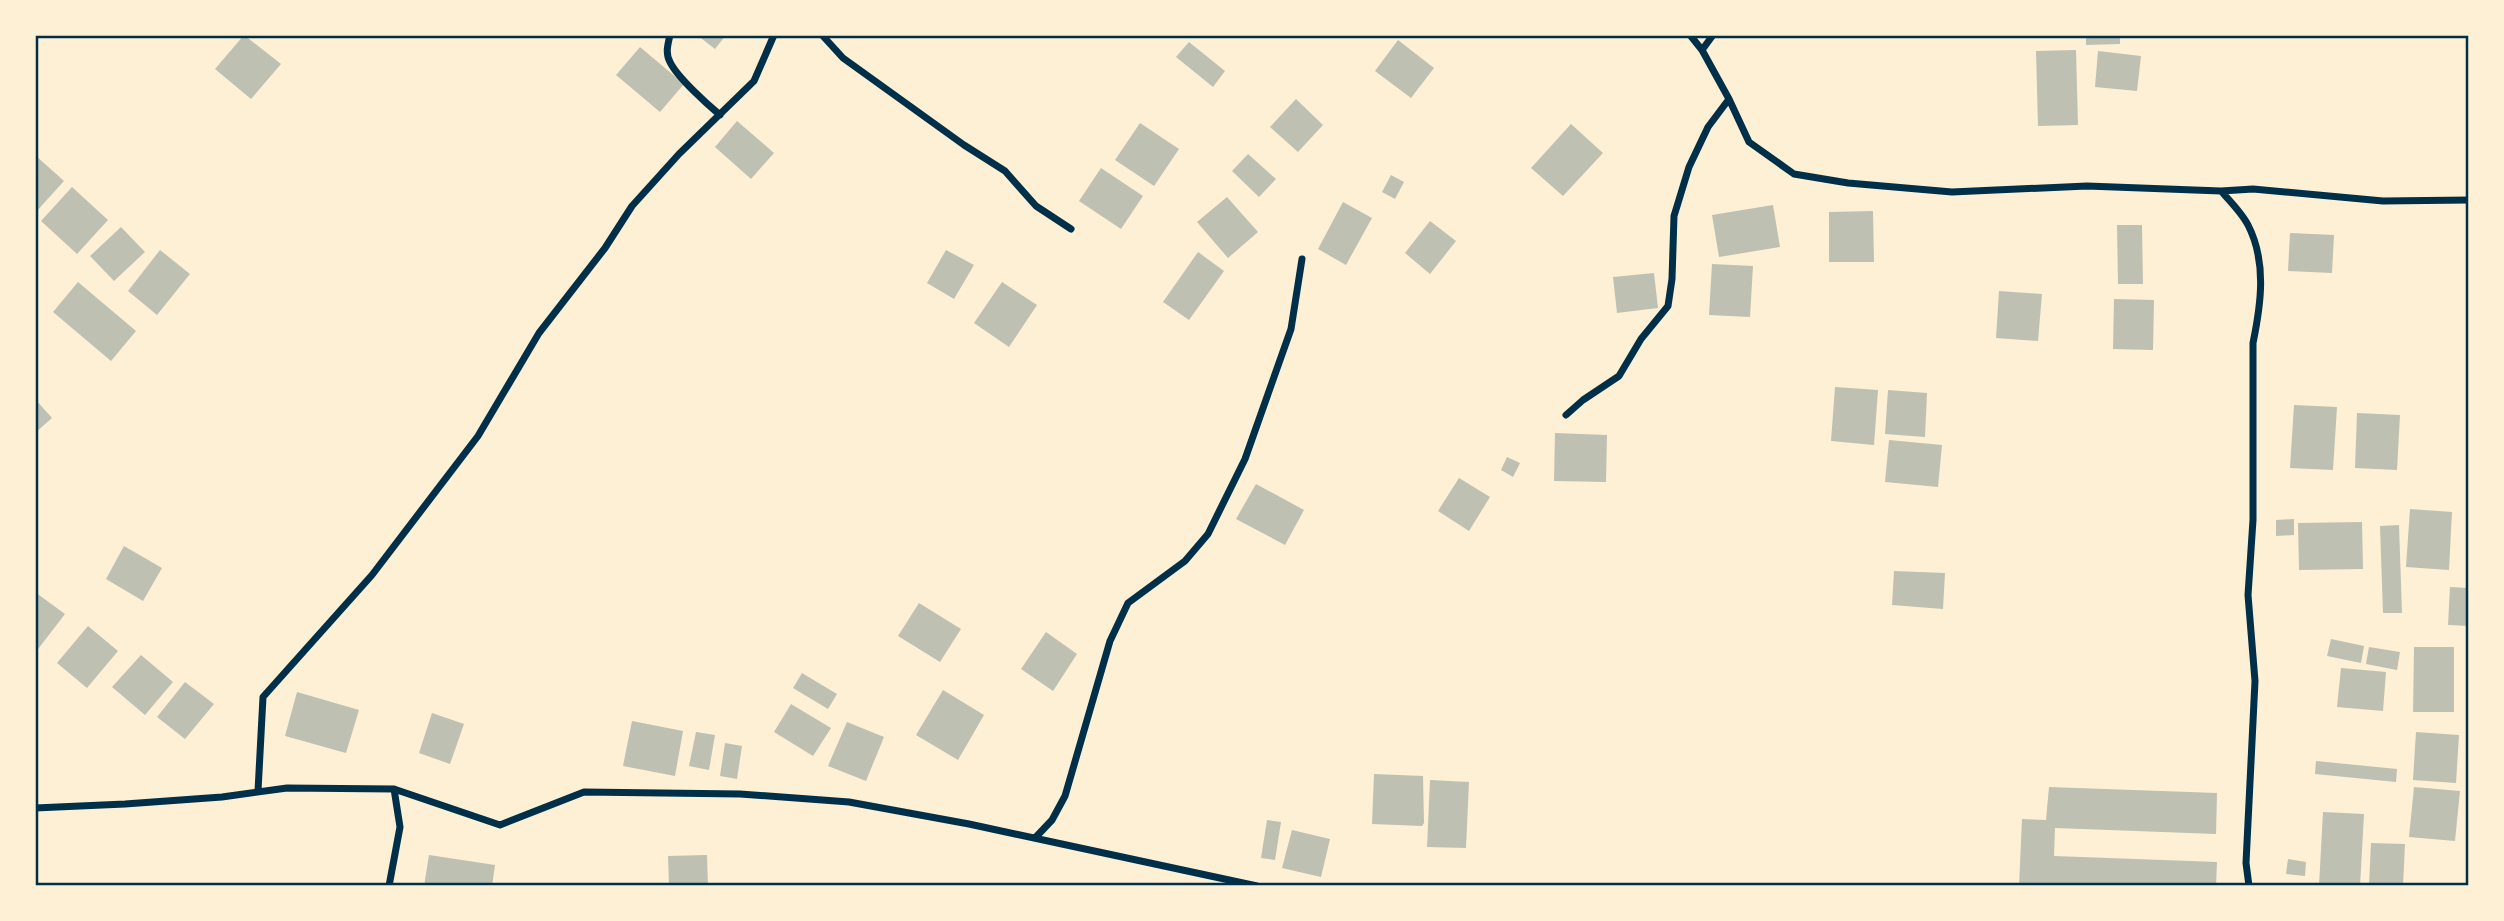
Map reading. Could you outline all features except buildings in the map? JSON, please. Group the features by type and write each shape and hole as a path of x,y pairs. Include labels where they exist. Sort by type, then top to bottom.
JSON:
{"street":[{"path":"670,35 667,49 670,62 720,115"},
{"path":"258,790 263,697 372,575 478,436 539,334 605,248 632,206 754,81 775,35"},
{"path":"822,35 843,58 1005,171 1036,206 1071,229"},
{"path":"1690,35 1702,50 1749,142 1794,174 1848,183 1952,192 2087,186 2221,191 2253,189 2383,201 2469,200"},
{"path":"1702,50 1713,35"},
{"path":"1566,415 1619,376 1641,340 1668,306 1672,279 1674,216 1689,167 1708,127 1729,99"},
{"path":"2221,191 2248,224 2262,269 2253,344 2253,520 2248,595 2255,681 2246,863 2249,886"},
{"path":"1035,838 1052,820 1065,796 1110,642 1128,603 1185,561 1208,534 1245,459 1291,329 1301,259"},
{"path":"35,808 222,797 287,788 394,789 500,825 584,792 740,794 849,802 1035,838 1254,886"},
{"path":"389,886 400,827 394,789"}]}
